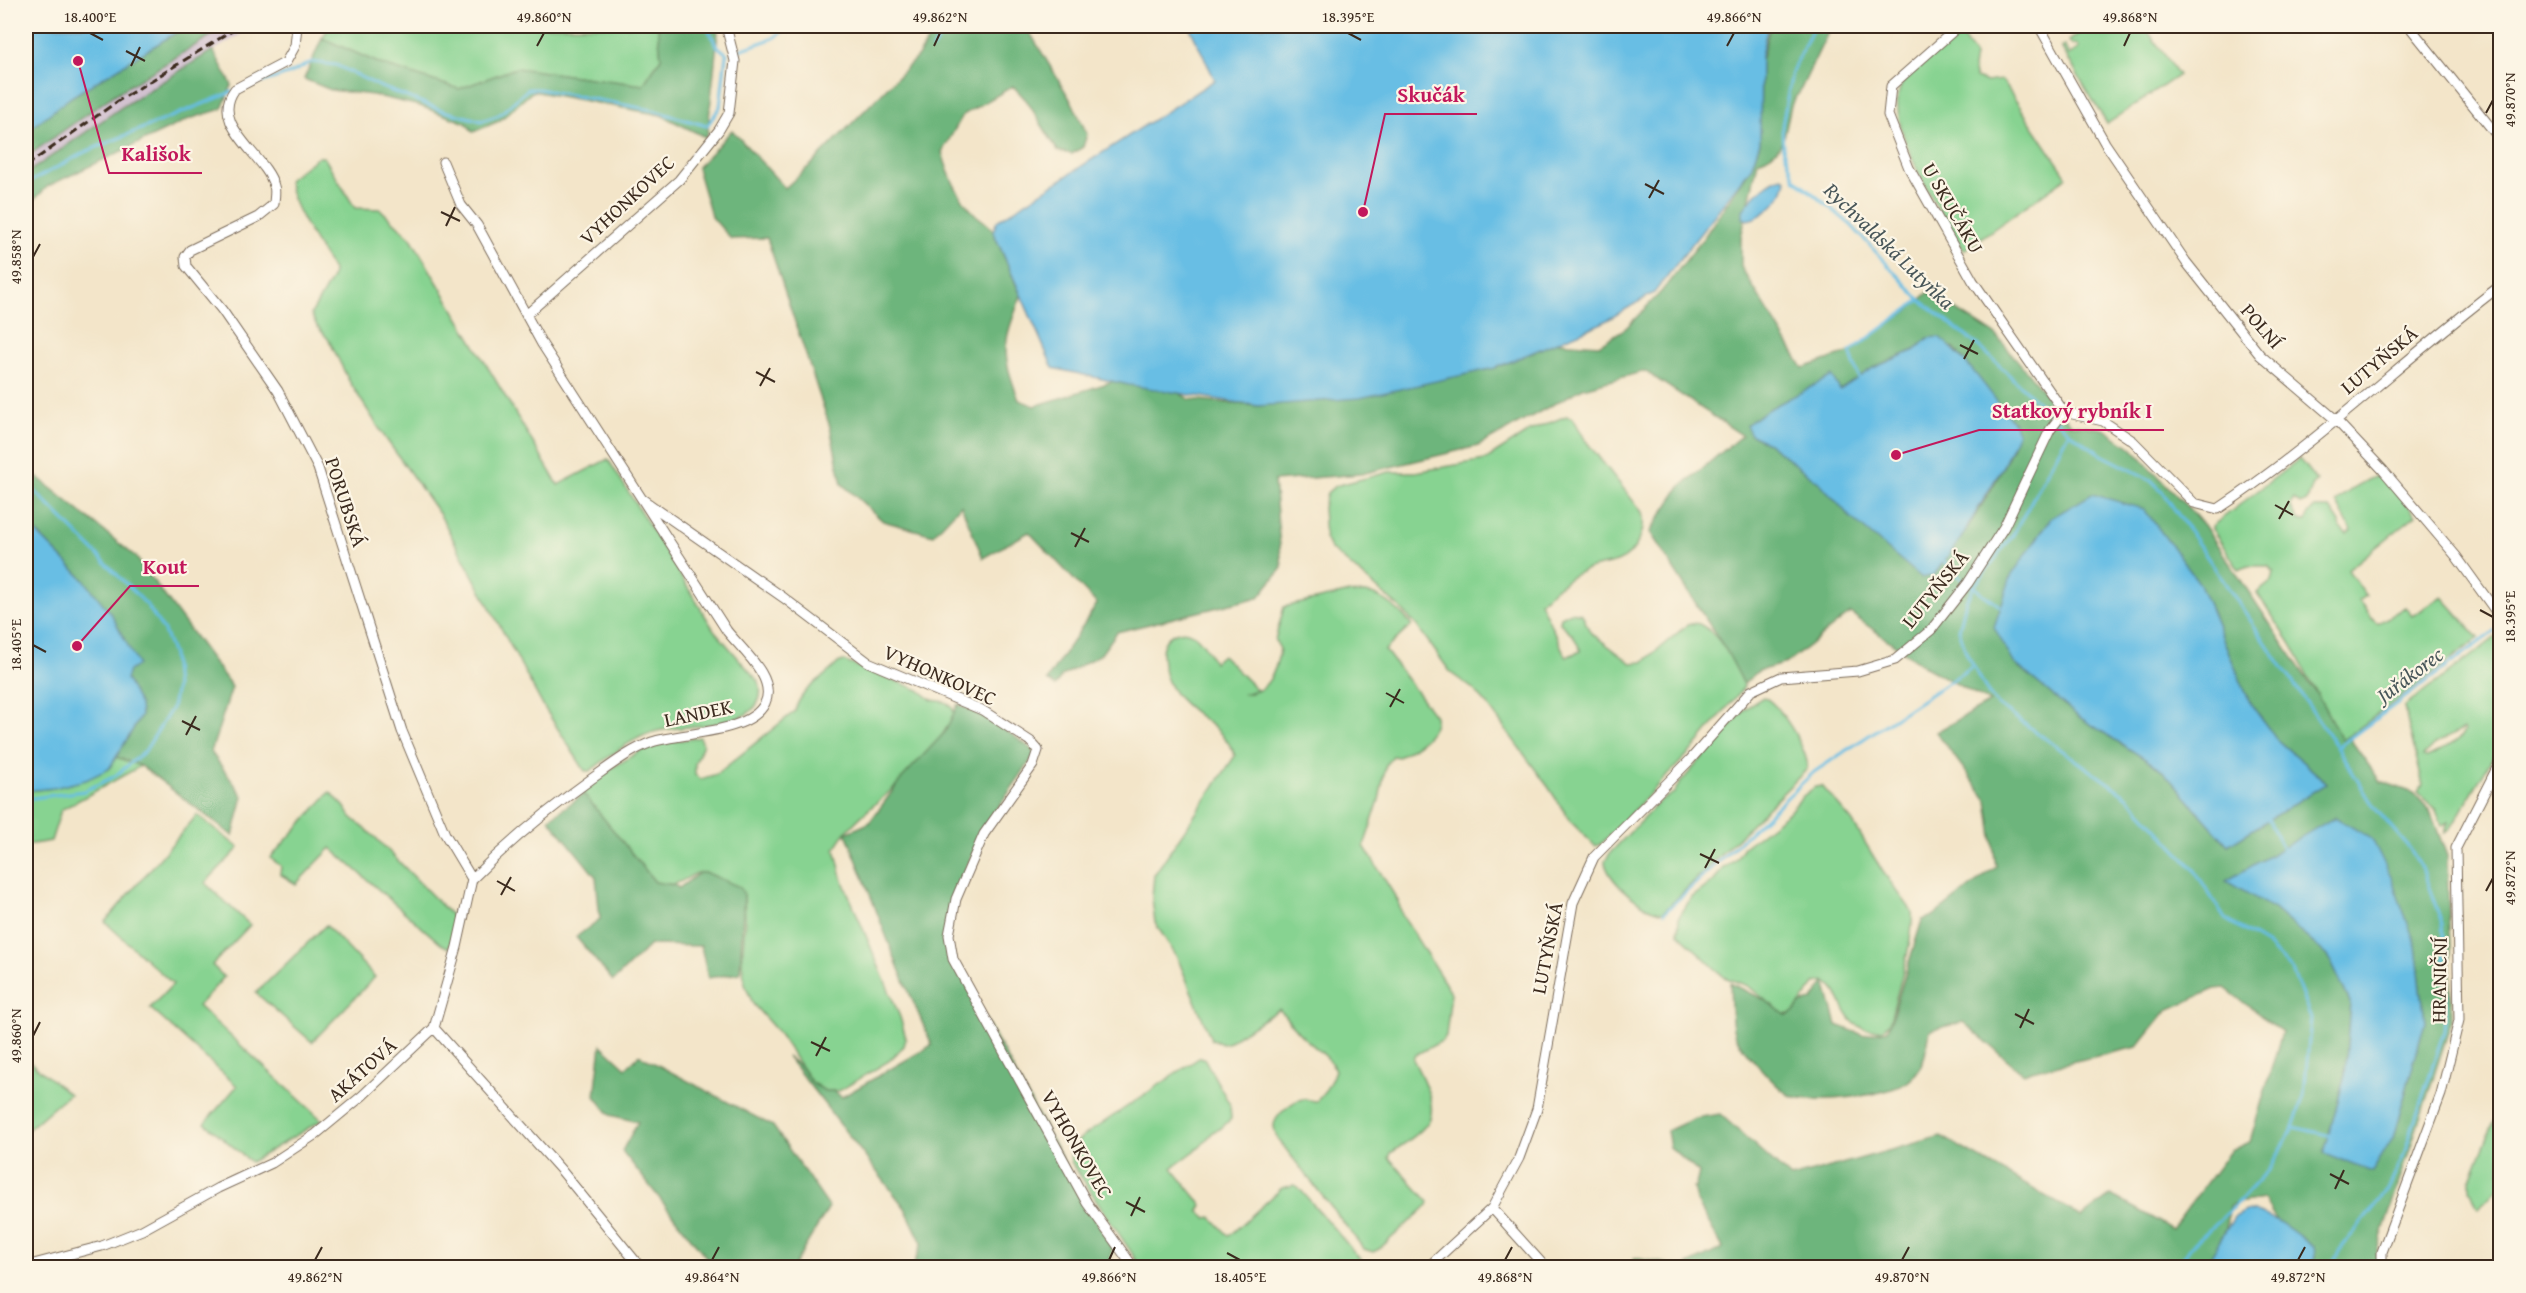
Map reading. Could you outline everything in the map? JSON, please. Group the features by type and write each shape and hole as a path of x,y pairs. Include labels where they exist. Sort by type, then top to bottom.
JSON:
{"street":[{"name":"PORUBSKÁ","path":"297,26 295,46 286,62 233,92 227,109 232,125 243,143 261,163 275,186 274,204 258,217 190,250 185,257 186,266 222,310 278,391 318,468 402,732 445,834 472,879"},
{"name":"VYHONKOVEC","path":"526,315 679,180 719,130 729,113 734,59 726,26"},
{"name":"U SKUČÁKU","path":"1959,26 1891,86 1888,115 1909,168 1973,281 2064,412"},
{"name":"POLNÍ","path":"2038,26 2105,143 2186,262 2260,355 2337,420 2383,470 2456,556 2500,617"},
{"path":"2409,26 2500,139"},
{"name":"VYHONKOVEC","path":"443,162 461,205 477,225 526,315 642,499 784,598 868,662 982,710 1030,741 1038,750 1033,765 984,834 956,899 949,935 953,959 1087,1203 1134,1268"},
{"name":"LUTYŇSKÁ","path":"1427,1268 1492,1208 1519,1158 1537,1109 1573,903 1594,857 1690,760 1751,691 1781,677 1858,671 1895,660 1931,630 1968,583 2004,527 2050,430 2064,412 2103,421 2133,441 2194,503 2218,508 2243,492 2337,420 2439,333 2500,286"},
{"name":"LANDEK","path":"472,879 536,819 639,747 663,738 740,723 755,717 765,703 768,689 762,674 727,631 642,499"},
{"name":"HRANIČNÍ","path":"2382,1268 2382,1252 2441,1094 2459,1020 2456,848 2500,762"},
{"path":"472,879 457,947 434,1029 561,1170 641,1268"},
{"name":"AKÁTOVÁ","path":"26,1266 102,1246 142,1230 218,1188 272,1163 316,1134 362,1096 434,1029"},
{"path":"1492,1208 1546,1268"}],"shaded area":[{"path":"227,26 254,26 122,107 26,174 26,157 114,95"}],"green space":[{"path":"187,26 227,26 114,95 26,157 26,132 71,97"},
{"path":"330,26 658,26 661,58 643,85 516,68 459,89 383,65 322,38"},
{"path":"658,26 716,26 718,32 707,138 661,115 533,91 499,121 473,132 466,123 420,106 373,95 331,90 304,79 322,38 383,65 459,89 516,68 643,85 661,58"},
{"path":"936,26 1038,26 1030,33 1073,104 1087,134 1083,147 1072,154 1058,151 1027,101 1013,86 963,115 942,152 959,193 976,215 993,231 1021,296 1010,325 1006,347 1009,369 1019,400 1035,406 1114,381 1179,393 1189,399 1258,406 1495,368 1557,342 1599,345 1626,328 1661,292 1702,240 1751,168 1760,142 1761,61 1770,26 1831,26 1793,101 1783,139 1778,148 1758,161 1741,237 1741,267 1803,368 1848,353 1910,309 1929,292 1996,335 2071,424 2104,429 2133,449 2204,525 2317,694 2342,740 2348,736 2380,781 2414,793 2430,811 2447,856 2452,1020 2377,1250 2377,1267 2311,1267 2315,1256 2314,1247 2276,1220 2264,1199 2230,1206 2226,1229 2205,1267 1684,1267 1723,1248 1696,1200 1693,1188 1695,1188 1699,1173 1670,1147 1667,1131 1695,1118 1720,1114 1791,1178 1941,1136 2082,1217 2111,1195 2172,1229 2230,1151 2250,1142 2282,1032 2225,988 2215,989 2167,1010 2137,1047 2023,1073 1963,1022 1930,1030 1925,1056 1915,1075 1901,1086 1887,1090 1832,1099 1800,1098 1789,1095 1769,1077 1736,1038 1732,1020 1730,983 1765,1000 1787,1016 1800,1004 1813,1000 1825,982 1837,1025 1863,1035 1888,1030 1922,920 1933,916 1996,867 1987,800 1936,732 1990,702 1924,666 1850,613 1787,663 1758,671 1744,684 1727,652 1650,532 1680,487 1742,435 1645,371 1583,388 1478,446 1361,474 1274,481 1282,568 1259,597 1117,632 1101,654 1062,676 1055,686 1047,680 1097,604 1029,532 983,558 961,505 933,535 883,521 842,484 830,427 767,238 731,239 711,216 697,168 732,130 785,188 815,161 919,55","holes":["1928,338 1955,349 2015,424 2018,433 1992,488 1934,575 1850,517 1821,484 1768,443 1751,435 1832,377 1840,390 1873,368 1915,350","2200,584 2250,703 2276,739 2327,783 2228,845 2161,769 2079,717 2014,663","2227,881 2416,946 2425,1022 2393,1138 2324,1153 2345,1075 2350,1002 2328,956 2274,909"]},
{"path":"2088,26 2144,26 2179,75 2107,124 2061,47 2064,45 2069,55 2079,48 2076,44 2073,46 2069,41"},
{"path":"1961,35 1975,56 1973,68 1976,78 1986,82 2002,80 2067,177 1964,250 1916,168 1899,120 1898,99 1903,82 1908,76"},
{"path":"213,50 232,85 222,109 189,119 48,186 26,208 26,174 122,107"},
{"path":"318,157 324,157 355,208 380,209 411,238 558,485 608,459 714,630 759,682 760,698 753,709 740,717 723,722 648,734 622,748 590,771 585,771 542,704 440,515 384,436 349,381 329,340 317,326 311,314 332,278 333,271 299,213 293,200 289,179"},
{"path":"1566,416 1573,418 1586,441 1642,512 1643,526 1635,548 1624,559 1576,574 1540,602 1566,657 1581,651 1573,635 1560,623 1561,617 1571,612 1582,614 1590,632 1631,663 1643,662 1687,625 1696,623 1712,633 1726,649 1744,687 1693,749 1601,844 1595,846 1571,822 1487,704 1473,689 1451,673 1417,626 1400,608 1330,548 1325,538 1323,507 1327,493 1335,486 1389,472 1415,472 1485,460 1530,431"},
{"path":"2299,459 2317,481 2307,501 2300,504 2294,499 2290,505 2298,521 2306,521 2308,514 2315,508 2330,508 2340,523 2340,528 2347,534 2351,530 2336,502 2353,488 2380,473 2416,515 2348,570 2366,596 2359,601 2377,624 2405,607 2412,616 2442,597 2479,638 2342,741 2291,644 2257,593 2272,581 2274,572 2268,566 2248,566 2239,570 2212,529 2212,526"},
{"path":"26,468 136,557 232,687 211,752 243,796 233,836 141,766 116,757 141,716 140,705 126,679 129,671 85,581 26,522"},
{"path":"1346,593 1372,594 1385,600 1412,625 1385,650 1435,716 1435,723 1429,735 1399,757 1393,756 1386,764 1379,800 1364,846 1398,901 1402,915 1451,993 1446,1036 1442,1041 1415,1055 1413,1059 1431,1102 1430,1119 1409,1141 1391,1153 1389,1158 1429,1202 1373,1252 1364,1249 1278,1139 1275,1131 1275,1121 1290,1105 1303,1099 1317,1101 1320,1098 1334,1074 1332,1064 1301,1035 1279,1009 1227,1043 1222,1044 1211,1039 1177,957 1155,923 1152,898 1154,875 1235,756 1228,742 1217,730 1182,701 1172,689 1165,673 1162,653 1165,642 1180,631 1193,634 1203,644 1214,662 1222,655 1257,690 1243,694 1252,693 1259,690 1265,685 1276,665 1280,649 1275,640 1284,607"},
{"path":"2500,634 2500,745 2450,830 2445,833 2449,822 2442,826 2436,810 2418,793 2423,785 2404,707","holes":["2463,729 2464,732 2447,747 2427,757 2423,756 2435,744"]},
{"path":"843,661 919,690 932,700 945,702 952,707 954,713 942,735 926,756 853,825 835,849 843,881 900,1017 906,1038 904,1046 889,1061 839,1091 825,1091 812,1083 777,1031 753,1004 745,984 742,963 744,895 720,879 706,873 695,874 673,884 655,882 582,793 615,766 650,745 700,737 703,744 695,764 695,775 701,779 717,774 795,711 807,690"},
{"path":"1763,697 1777,708 1792,729 1804,752 1807,769 1663,912 1647,907 1619,885 1612,877 1605,861 1661,800 1674,793 1679,784 1746,708"},
{"path":"958,704 993,721 1033,750 1034,756 986,825 952,899 943,942 1112,1249 1110,1267 913,1267 922,1243 905,1208 787,1056 801,1067 812,1083 842,1097 932,1045 899,969 846,833 869,823 902,778 945,732"},
{"path":"116,757 141,766 61,810 51,841 26,845 26,791 54,788 109,769"},
{"path":"1822,786 1852,821 1883,872 1912,911 1911,936 1904,967 1889,1024 1882,1030 1867,1029 1857,1025 1850,1019 1832,987 1824,981 1816,983 1792,1014 1783,1014 1748,986 1724,977 1678,933 1679,917 1691,898 1714,881 1722,869 1735,860 1744,847 1789,812 1803,796 1815,787"},
{"path":"330,792 351,817 376,838 454,918 456,921 449,948 441,944 331,848 296,884 280,874 281,866 270,858"},
{"path":"584,794 655,882 679,888 699,873 707,873 740,887 744,895 740,973 708,978 701,946 650,945 613,981 576,937 600,919 596,877 549,819"},
{"path":"197,815 239,848 205,883 250,925 212,965 224,977 198,1006 322,1120 251,1162 205,1123 237,1086 150,1008 173,984 105,922"},
{"path":"326,925 375,977 312,1042 256,993"},
{"path":"601,1045 626,1068 639,1055 773,1126 829,1207 793,1267 714,1267 622,1151 638,1122 610,1115 595,1096"},
{"path":"1199,1058 1204,1058 1230,1105 1231,1119 1172,1168 1202,1205 1199,1211 1207,1218 1211,1217 1229,1236 1282,1188 1294,1185 1300,1189 1367,1267 1141,1267 1071,1162 1071,1150 1082,1137"},
{"path":"26,1059 69,1094 26,1131"},
{"path":"2500,1106 2500,1186 2478,1209 2470,1189 2470,1181"},
{"path":"1635,1258 1684,1267 1629,1267"}],"water":[{"path":"26,26 187,26 71,97 26,132"},
{"path":"1189,26 1768,26 1761,55 1760,142 1751,168 1654,293 1602,323 1495,368 1360,398 1258,406 1129,385 1053,368 993,231 997,221 1215,80"},
{"path":"1782,177 1786,179 1785,186 1773,206 1754,218 1747,220 1743,218 1743,210 1755,195 1770,182"},
{"path":"1939,337 1979,378 2015,424 2018,433 2003,466 1960,540 1934,575 1922,578 1850,517 1821,484 1768,443 1751,435 1746,425 1767,410 1832,376 1840,390 1873,368 1915,350 1928,338"},
{"path":"2092,494 2144,509 2200,584 2250,703 2276,739 2327,783 2228,845 2161,769 2079,717 2014,663 1994,627 2011,576 2051,518"},
{"path":"26,522 85,581 112,615 138,665 129,671 126,679 140,705 141,716 109,769 86,780 54,788 26,791"},
{"path":"2335,817 2372,839 2391,877 2416,946 2425,1022 2393,1138 2372,1172 2324,1153 2345,1075 2350,1002 2328,956 2274,909 2226,881"},
{"path":"2246,1211 2274,1219 2314,1247 2315,1256 2311,1267 2204,1267 2234,1217"}],"waterway":[{"path":"707,26 716,45 727,54"},
{"path":"734,52 774,38 789,26"},
{"path":"932,49 948,26"},
{"path":"1814,26 1792,72 1782,126 1783,148 1795,179 1851,225 1920,300 1981,348 2069,432 2102,455 2151,480 2162,491 2337,747 2374,807 2411,850 2423,871 2442,923 2447,994 2444,1031 2403,1157 2388,1190 2339,1251 2330,1268"},
{"path":"247,87 291,73 311,62 336,65 381,87 444,111 482,121 499,115 528,89 539,89 652,110 707,126 720,107 726,55"},
{"path":"26,184 85,152 232,92"},
{"path":"1860,381 1850,352 1920,300"},
{"name":"Rychvaldská Lutyňka","path":"2069,432 2013,535 1973,588 1966,601 1959,630 1966,652 1988,693 1998,705 2128,797 2194,869 2225,919 2268,945 2292,970 2311,1018 2304,1095 2293,1127 2272,1166 2233,1208 2191,1246 2176,1268"},
{"path":"26,482 147,605 164,631 173,655 176,687 172,708 145,751 115,776 84,791 26,799"},
{"name":"Rychvaldská Lutyňka","path":"1942,559 1961,578 2004,609"},
{"name":"Juřákorec","path":"2338,747 2500,627"},
{"path":"1664,913 1814,772 1973,666"},
{"path":"2267,817 2284,851"},
{"path":"2293,1127 2332,1136"}],"railway":[{"path":"26,166 118,101 240,26"}],"place":[{"name":"Kališok","path":"78,61"},
{"name":"Skučák","path":"1363,212"},
{"name":"Statkový rybník I","path":"1896,455"},
{"name":"Kout","path":"77,646"}]}
